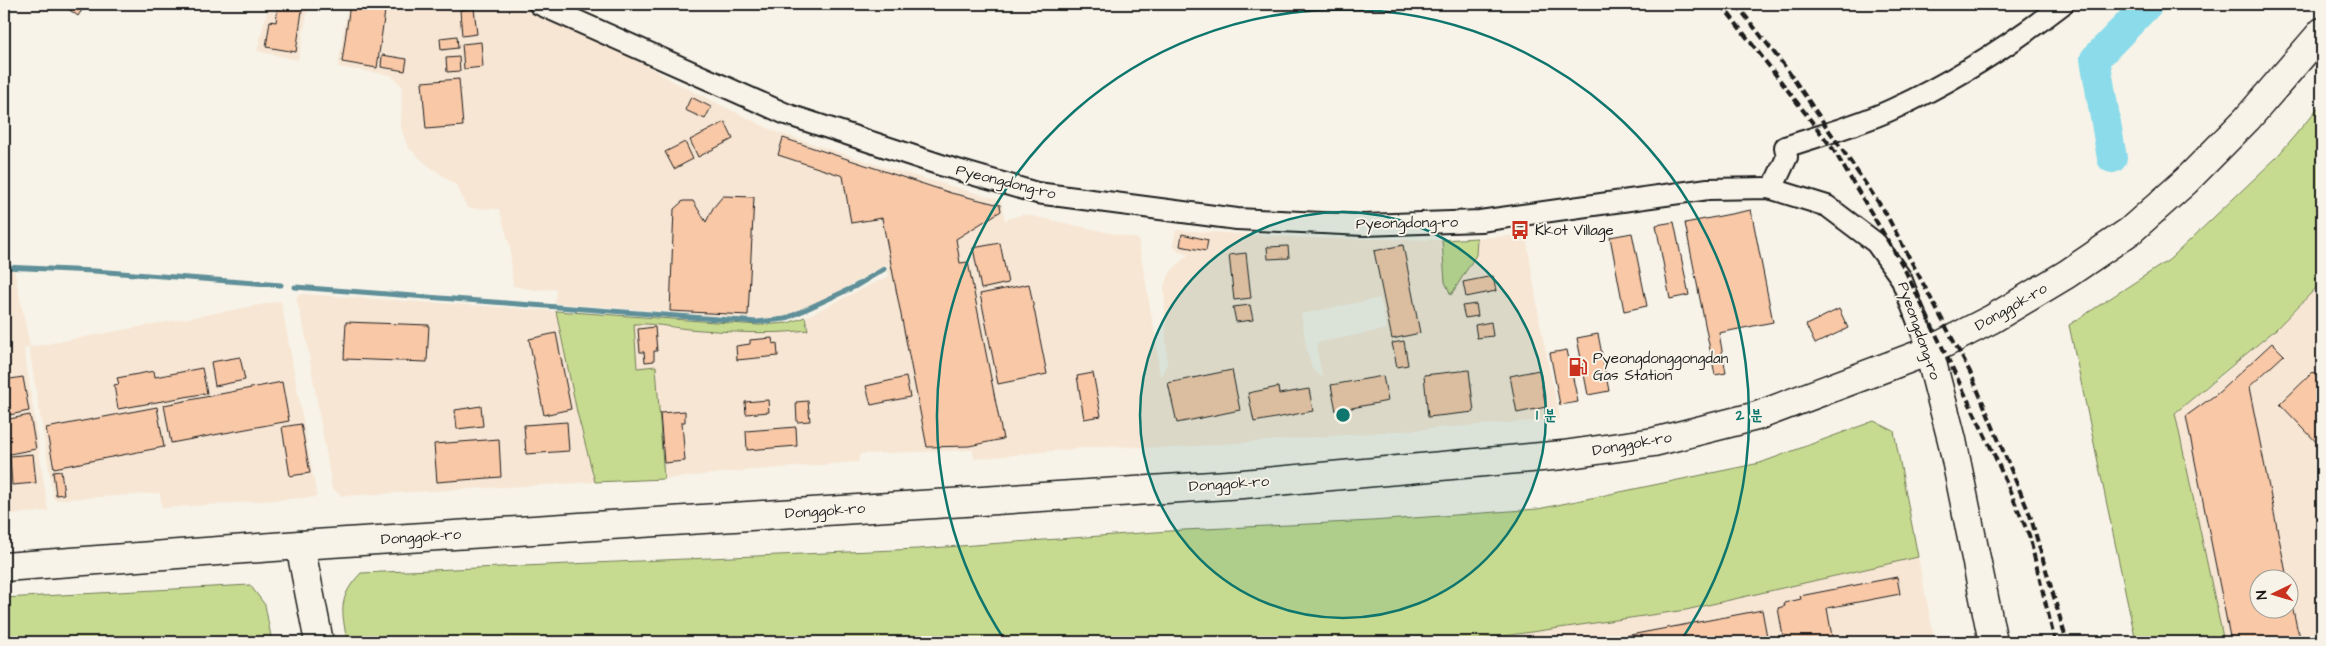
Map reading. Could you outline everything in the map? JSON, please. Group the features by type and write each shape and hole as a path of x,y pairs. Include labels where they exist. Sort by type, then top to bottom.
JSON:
{"main road":[{"name":"Donggok-ro","path":"4,567 300,545 1243,484 1563,455 1654,442 1757,416 1929,351 1992,319 2067,274 2130,231 2186,180 2247,120 2322,32"},
{"name":"Pyeongdong-ro","path":"1929,351 1952,440 1993,642"},
{"path":"300,545 319,642"}],"street":[{"name":"Pyeongdong-ro","path":"539,4 786,114 944,166 1037,193 1237,220 1364,225 1480,221 1708,189 1772,189 1827,206 1876,243 1901,278 1909,294 1929,351"},
{"path":"1772,189 1787,157 1785,147 1891,110 1928,92 2010,44 2063,4"}],"shaded area":[{"path":"269,4 309,4 298,60 257,51"},
{"path":"348,4 491,4 519,7 643,63 676,83 774,131 890,169 1001,200 1005,220 1023,214 1138,239 1156,340 1160,379 1167,363 1164,287 1171,271 1188,255 1178,251 1173,244 1176,230 1308,238 1442,240 1451,295 1476,255 1477,238 1526,235 1540,324 1560,419 1169,448 1103,446 974,459 973,450 860,454 858,462 664,479 656,366 637,368 634,324 656,323 677,328 734,333 808,330 805,317 889,276 887,264 828,298 781,318 757,319 555,303 556,289 535,290 513,286 510,246 499,209 467,208 457,186 425,163 407,146 401,127 402,86 391,75 338,67","holes":["1380,298 1387,329 1316,343 1322,377 1313,370 1307,352 1301,314"]},
{"path":"4,269 14,269 30,347 281,301 317,497 162,508 160,493 54,500 29,347 24,348 48,511 4,515"},
{"path":"2322,282 2322,642 2224,642 2175,413 2275,330"},
{"path":"302,294 556,311 577,412 595,482 342,496 332,488 305,332 296,297"},
{"path":"1918,557 1935,642 1461,642 1686,610"}],"green space":[{"path":"2322,103 2322,282 2275,330 2175,413 2224,642 2136,642 2069,325 2169,260 2276,158"},
{"path":"1477,238 1476,255 1451,295 1445,282 1442,240"},
{"path":"556,311 759,325 788,323 805,317 808,330 748,332 634,324 637,368 656,366 664,479 595,482 577,412"},
{"path":"1874,421 1894,431 1918,557 1686,610 1461,642 1426,642 1420,637 1338,642 347,642 344,622 343,605 345,598 353,582 361,573 918,549 1184,530 1372,521 1538,509 1760,463"},
{"path":"250,585 265,605 272,642 4,642 4,598"}],"building":[{"path":"61,4 86,4 78,16"},
{"path":"278,4 303,4 296,52 266,47 270,21 276,22"},
{"path":"350,4 386,4 377,68 342,62"},
{"path":"474,8 477,34 462,36 460,10"},
{"path":"457,36 458,48 441,50 440,38"},
{"path":"481,42 483,67 464,69 462,44"},
{"path":"382,55 407,59 405,71 381,67"},
{"path":"459,57 460,71 447,72 446,58"},
{"path":"459,79 463,126 426,129 422,82"},
{"path":"691,97 711,107 705,119 685,110"},
{"path":"725,122 733,139 698,157 690,140"},
{"path":"783,138 951,193 1000,205 1001,211 956,239 960,263 968,262 1003,439 969,446 927,447 882,218 851,223 843,176 778,155"},
{"path":"685,142 693,159 674,169 665,152"},
{"path":"723,196 754,197 748,315 670,311 674,209 683,201 693,201 706,222 713,208"},
{"path":"1751,210 1773,322 1719,333 1726,373 1715,375 1685,223"},
{"path":"1674,222 1689,295 1670,299 1656,225"},
{"path":"1632,233 1647,306 1624,311 1610,237"},
{"path":"1182,234 1208,240 1206,251 1180,246"},
{"path":"1000,243 1008,283 981,289 973,248"},
{"path":"1403,245 1420,333 1392,339 1374,251"},
{"path":"1288,246 1289,258 1268,259 1267,247"},
{"path":"1246,253 1251,298 1234,300 1229,255"},
{"path":"1493,276 1496,291 1466,297 1463,282"},
{"path":"1029,284 1047,374 998,384 980,294"},
{"path":"1476,304 1478,316 1465,318 1462,306"},
{"path":"1250,305 1253,320 1236,322 1233,307"},
{"path":"1839,309 1848,328 1815,344 1806,325"},
{"path":"346,322 429,325 427,362 344,359"},
{"path":"1491,322 1493,336 1477,338 1475,325"},
{"path":"655,327 657,351 654,351 654,361 645,362 644,352 640,352 638,329"},
{"path":"556,333 571,409 544,415 529,339"},
{"path":"1598,334 1609,391 1588,395 1577,338"},
{"path":"772,338 773,344 777,343 778,356 737,360 736,346 750,344 750,340"},
{"path":"1404,341 1408,365 1397,367 1392,343"},
{"path":"2272,343 2284,355 2249,387 2285,568 2248,568 2248,618 2295,618 2300,642 2231,642 2186,416 2218,393"},
{"path":"1567,350 1578,402 1560,405 1550,353"},
{"path":"240,357 245,380 215,386 211,362"},
{"path":"202,368 207,393 118,409 114,385 119,384 117,378 154,371 155,377"},
{"path":"1232,370 1240,410 1177,423 1168,383"},
{"path":"1469,370 1474,412 1428,417 1424,375"},
{"path":"1539,370 1546,407 1517,413 1510,376"},
{"path":"2313,372 2322,381 2322,448 2280,404"},
{"path":"1093,373 1101,416 1084,419 1077,376"},
{"path":"1383,376 1388,401 1336,411 1331,385"},
{"path":"23,377 29,411 4,416 4,380"},
{"path":"906,377 910,397 871,405 866,386"},
{"path":"282,382 289,421 171,443 164,405"},
{"path":"1278,387 1279,394 1309,389 1313,411 1254,422 1248,393"},
{"path":"768,400 769,412 746,414 745,402"},
{"path":"808,401 810,421 797,422 796,402"},
{"path":"481,406 483,426 457,429 455,410"},
{"path":"157,407 164,447 54,468 46,428"},
{"path":"685,411 685,422 682,422 685,461 664,463 660,413"},
{"path":"30,415 36,449 4,455 4,420"},
{"path":"567,422 569,451 526,454 524,425"},
{"path":"301,424 310,473 290,476 282,427"},
{"path":"796,427 797,446 747,450 746,431"},
{"path":"499,439 501,477 437,482 434,444"},
{"path":"33,454 36,483 12,485 10,456"},
{"path":"61,471 64,494 56,495 53,472"},
{"path":"1897,577 1900,594 1827,608 1833,642 1784,642 1778,608 1785,606 1784,603 1801,599 1800,596"},
{"path":"1762,610 1768,642 1605,642 1604,640"}],"waterway":[{"path":"2112,158 2095,59 2148,4"},
{"path":"4,267 94,271 281,285"},
{"path":"295,287 757,322 785,319 854,287 884,269"}],"railway":[{"path":"1721,4 1833,149 1903,266 1993,452 2029,535 2055,642"},
{"path":"1736,4 1786,68 1885,212 1970,372 2030,515 2067,642"}],"place":[{"name":"Kkot Village","path":"1520,230"},
{"name":"Pyeongdonggongdan Gas Station","path":"1578,367"}]}
